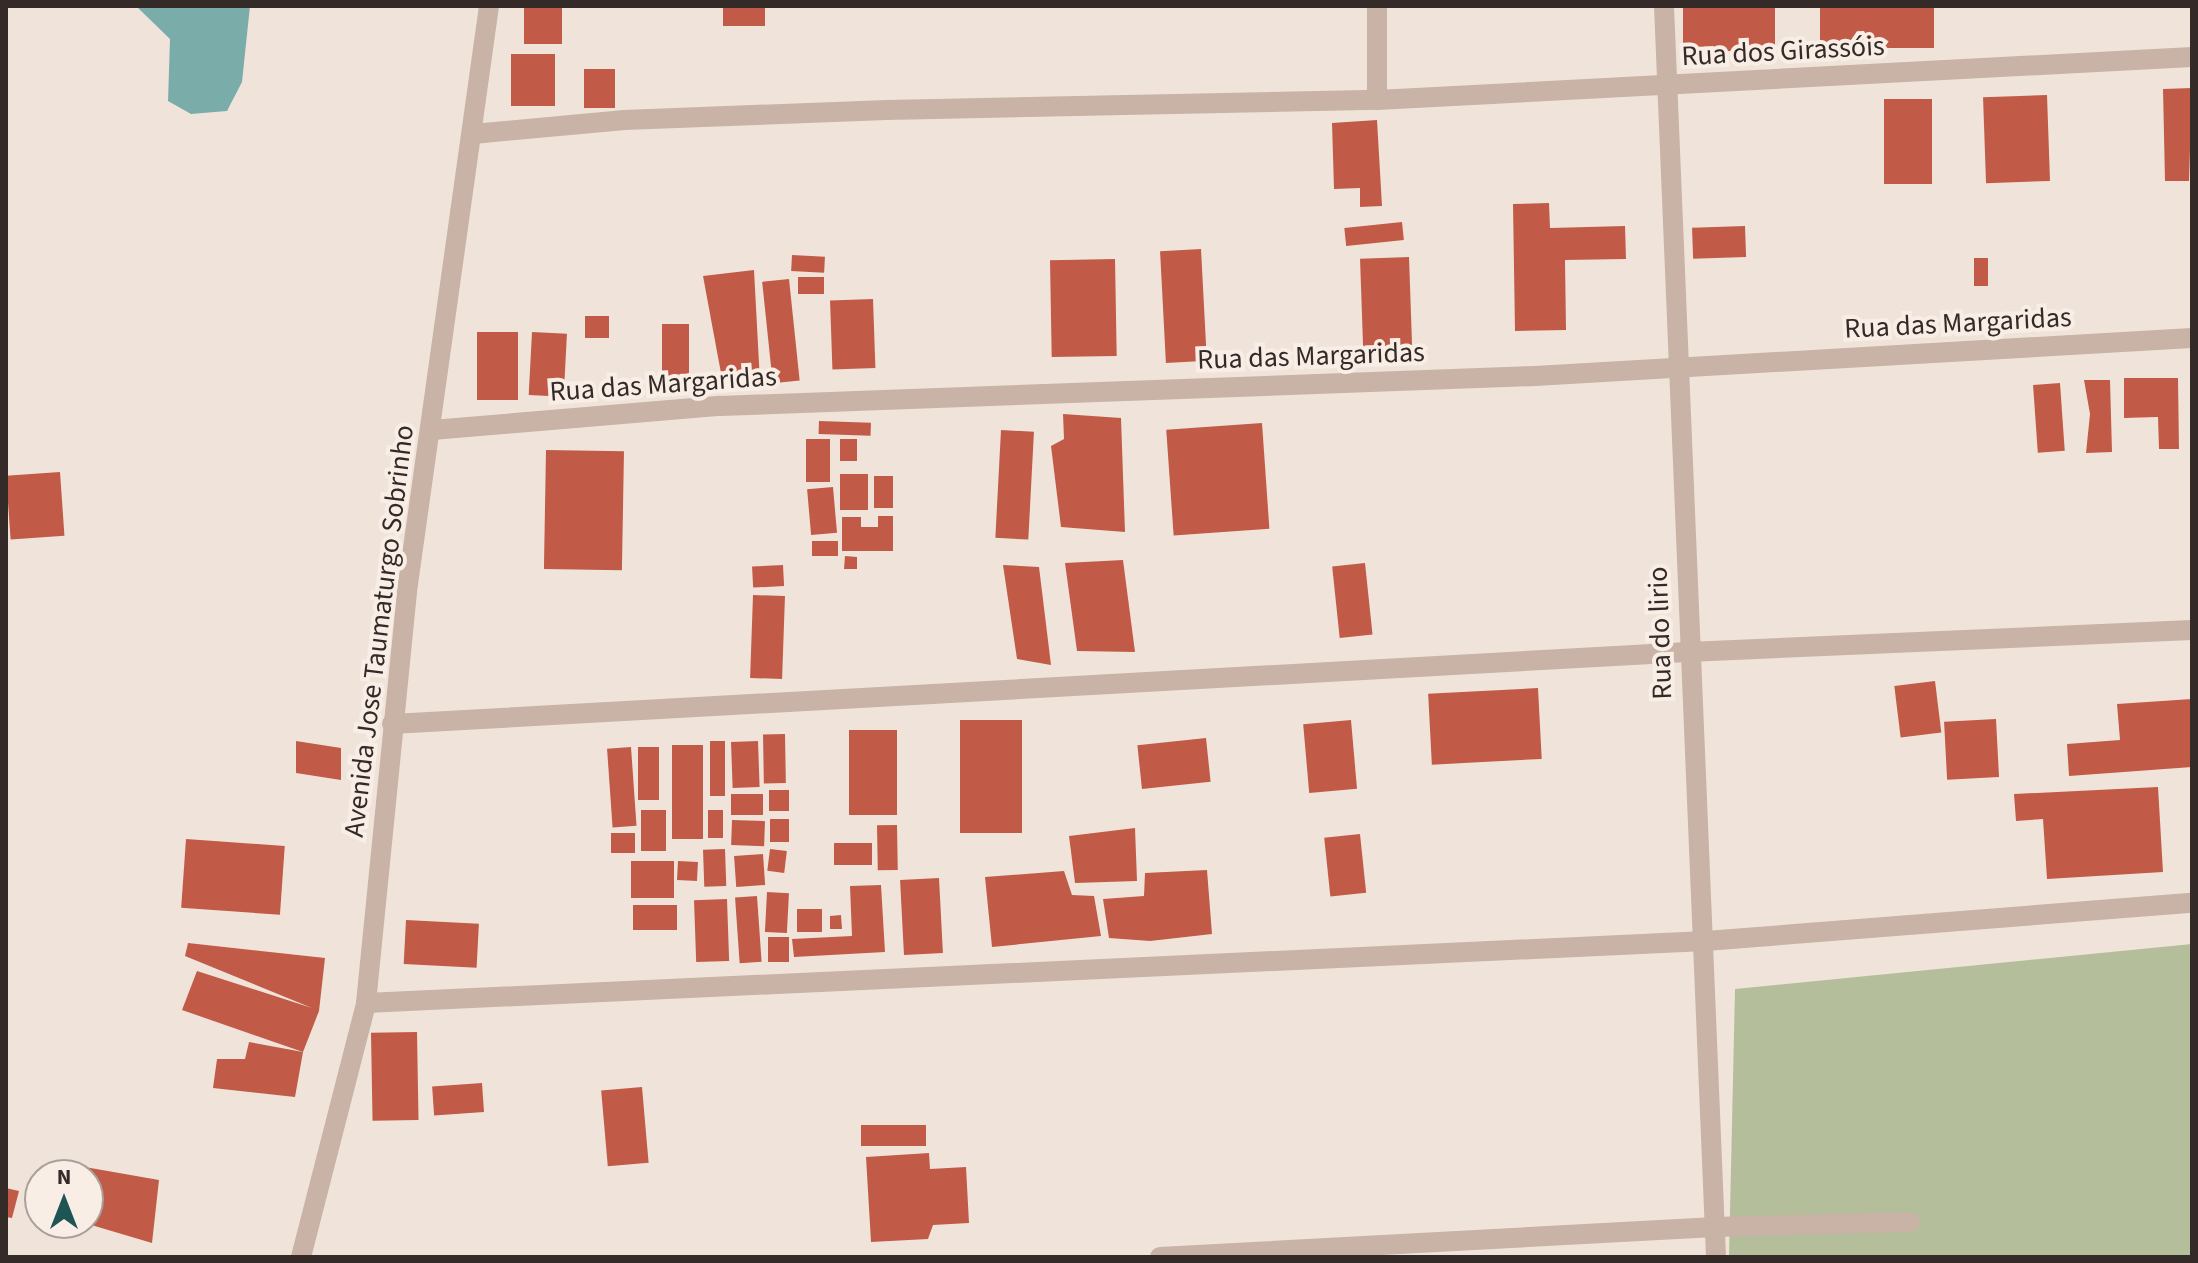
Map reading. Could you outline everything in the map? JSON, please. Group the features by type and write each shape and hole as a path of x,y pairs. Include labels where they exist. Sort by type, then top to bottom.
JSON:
{"street":[{"name":"Avenida Jose Taumaturgo Sobrinho","path":"301,1257 366,1003 392,724 489,6"},
{"path":"473,134 624,120 887,110 1377,100 1377,6"},
{"name":"Rua do lirio","path":"1664,6 1680,368 1688,652 1706,941 1716,1257"},
{"name":"Rua dos Girassóis","path":"1377,100 2192,57"},
{"name":"Rua das Margaridas","path":"432,430 831,401 1680,368 2192,338"},
{"path":"392,724 1688,652 2192,630"},
{"path":"366,1003 1706,941 2192,903"},
{"path":"1160,1257 1715,1227 1910,1222"}],"green space":[{"path":"2192,944 2192,1257 1729,1257 1735,989"}],"water":[{"path":"136,6 250,6 242,82 227,111 191,114 168,101 170,39"}],"building":[{"path":"524,6 562,6 562,44 524,44"},
{"path":"723,6 765,6 765,26 723,26"},
{"path":"1683,6 1775,6 1775,51 1683,51"},
{"path":"1820,6 1934,6 1934,48 1820,48"},
{"path":"511,54 555,54 555,106 511,106"},
{"path":"584,69 615,69 615,108 584,108"},
{"path":"2192,88 2189,181 2165,181 2163,89"},
{"path":"2047,95 2050,181 1986,183 1983,97"},
{"path":"1884,99 1932,99 1932,184 1884,184"},
{"path":"1377,120 1382,206 1360,207 1360,188 1334,189 1332,123"},
{"path":"1549,203 1550,228 1625,226 1626,259 1565,260 1566,330 1515,331 1513,204"},
{"path":"1402,222 1404,240 1346,246 1344,228"},
{"path":"1745,226 1746,257 1693,259 1692,228"},
{"path":"1201,249 1207,361 1166,363 1160,251"},
{"path":"792,255 825,257 824,273 791,271"},
{"path":"1409,257 1412,345 1363,347 1360,259"},
{"path":"1974,258 1988,258 1988,286 1974,286"},
{"path":"1115,259 1117,356 1052,357 1050,260"},
{"path":"754,270 760,382 723,384 703,276"},
{"path":"798,277 824,277 824,294 798,294"},
{"path":"789,279 800,380 773,383 762,282"},
{"path":"873,299 875,368 832,369 830,301"},
{"path":"585,316 609,316 609,338 585,338"},
{"path":"662,324 689,324 689,395 662,395"},
{"path":"477,332 518,332 518,400 477,400"},
{"path":"532,332 567,334 564,397 529,395"},
{"path":"2124,378 2178,378 2179,449 2159,449 2158,417 2124,418"},
{"path":"2084,380 2110,380 2112,452 2086,453 2090,414"},
{"path":"2060,383 2065,451 2038,453 2033,385"},
{"path":"1063,414 1121,418 1125,532 1061,527 1051,446 1064,439"},
{"path":"819,421 871,423 871,436 819,434"},
{"path":"1262,423 1269,529 1174,535 1166,430"},
{"path":"1001,430 1034,432 1028,540 995,538"},
{"path":"806,439 830,439 830,482 806,482"},
{"path":"840,439 857,439 857,461 840,461"},
{"path":"546,450 624,451 622,570 544,569"},
{"path":"60,472 64,536 11,540 6,476"},
{"path":"840,474 868,474 868,510 840,510"},
{"path":"874,476 893,476 893,508 874,508"},
{"path":"833,487 837,533 811,535 807,489"},
{"path":"878,516 893,516 893,551 842,551 842,517 861,517 861,527 878,527"},
{"path":"812,541 838,541 838,556 812,556"},
{"path":"845,556 857,557 857,569 844,569"},
{"path":"1123,560 1135,652 1077,651 1065,563"},
{"path":"1365,563 1373,635 1340,638 1332,566"},
{"path":"783,565 784,586 753,588 752,567"},
{"path":"1003,565 1039,567 1051,665 1017,659"},
{"path":"753,595 785,596 782,679 750,678"},
{"path":"1935,681 1941,733 1901,738 1894,686"},
{"path":"1538,688 1542,759 1432,765 1428,694"},
{"path":"2192,699 2192,767 2069,776 2067,744 2120,740 2117,704"},
{"path":"1996,719 1999,777 1947,780 1944,722"},
{"path":"960,720 1022,720 1022,833 960,833"},
{"path":"1351,720 1357,789 1309,793 1303,724"},
{"path":"849,730 897,730 897,815 849,815"},
{"path":"763,734 785,734 786,783 764,783"},
{"path":"1206,738 1211,782 1142,789 1137,745"},
{"path":"296,741 341,748 341,780 296,773"},
{"path":"710,741 725,741 725,796 710,796"},
{"path":"758,741 760,787 733,788 731,742"},
{"path":"672,745 703,745 703,839 672,839"},
{"path":"631,747 637,826 613,827 607,749"},
{"path":"638,747 659,747 659,800 638,800"},
{"path":"2158,787 2163,872 2047,879 2043,819 2016,821 2014,794"},
{"path":"769,790 789,790 789,811 769,811"},
{"path":"731,794 763,794 763,815 731,815"},
{"path":"641,810 666,810 666,851 641,851"},
{"path":"708,810 723,810 723,838 708,838"},
{"path":"770,819 789,819 789,842 770,842"},
{"path":"732,820 765,821 764,846 731,845"},
{"path":"877,825 897,825 898,870 878,870"},
{"path":"1135,828 1137,881 1075,883 1069,836"},
{"path":"611,833 635,833 635,853 611,853"},
{"path":"1360,834 1366,893 1330,896 1324,838"},
{"path":"186,839 285,846 280,915 181,908"},
{"path":"834,843 872,843 872,865 834,865"},
{"path":"725,849 726,886 704,887 703,850"},
{"path":"770,849 787,851 784,873 767,871"},
{"path":"763,854 765,885 736,887 734,856"},
{"path":"631,861 674,861 674,898 631,898"},
{"path":"678,861 698,862 697,881 677,880"},
{"path":"1207,870 1212,934 1150,941 1109,938 1103,899 1144,896 1145,873"},
{"path":"1064,871 1072,895 1094,896 1101,936 992,947 985,877"},
{"path":"939,878 943,953 904,955 900,880"},
{"path":"881,885 885,952 794,957 792,939 852,936 850,886"},
{"path":"767,892 789,893 787,933 765,932"},
{"path":"757,896 762,962 740,963 735,898"},
{"path":"727,899 729,961 696,962 694,900"},
{"path":"633,905 677,905 677,930 633,930"},
{"path":"797,909 822,909 822,932 797,932"},
{"path":"841,915 842,929 830,929 830,916"},
{"path":"406,920 479,924 477,968 404,964"},
{"path":"768,937 789,937 789,962 768,962"},
{"path":"188,943 325,958 319,1011 303,1052 182,1010 197,971 312,1008 185,956"},
{"path":"417,1032 419,1120 373,1121 371,1033"},
{"path":"249,1042 303,1052 295,1097 213,1088 217,1059 245,1059"},
{"path":"482,1083 484,1112 434,1115 432,1086"},
{"path":"642,1087 649,1163 608,1166 601,1091"},
{"path":"861,1125 926,1125 926,1146 861,1146"},
{"path":"929,1153 930,1169 966,1167 969,1223 933,1225 928,1239 871,1242 866,1157"},
{"path":"104,1170 159,1180 152,1243 104,1229"},
{"path":"6,1188 19,1191 12,1218 6,1217"}]}
